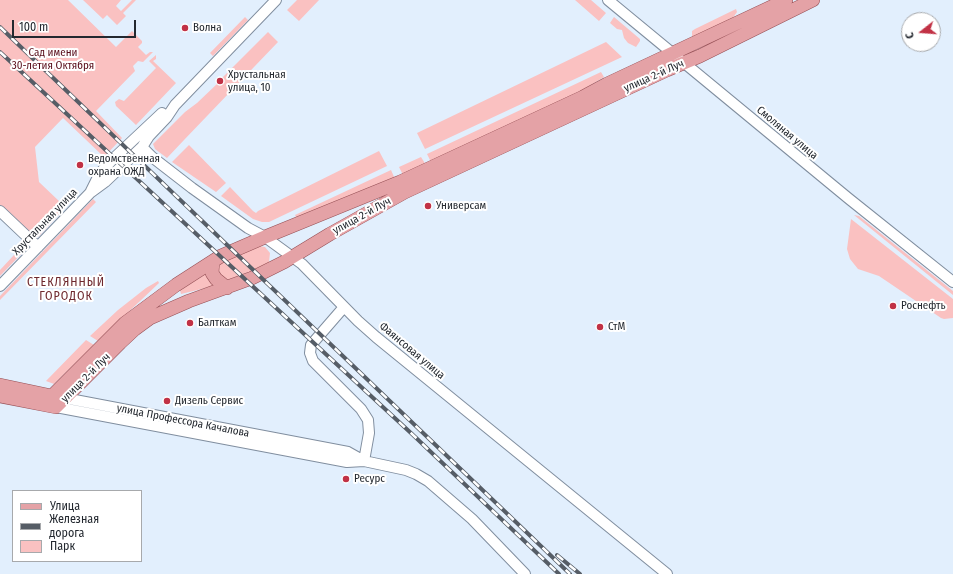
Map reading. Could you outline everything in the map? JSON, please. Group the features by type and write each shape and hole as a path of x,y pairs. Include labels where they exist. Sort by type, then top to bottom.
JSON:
{"main road":[{"name":"улица 2-й Луч","path":"58,400 125,323 176,285 213,261 265,237 406,180 786,0"},
{"name":"улица 2-й Луч","path":"58,400 143,323 156,315 227,288 266,271 405,192 683,62 700,56 749,33 776,17 813,0"},
{"path":"213,261 212,273 216,279 227,288"},
{"name":"улица Профессора Качалова","path":"0,385 58,400"},
{"name":"улица Профессора Качалова","path":"0,396 58,400"}],"street":[{"name":"Хрустальная улица","path":"0,286 90,192 105,182 142,147 149,136 167,117 175,105 276,0"},
{"name":"Смоляная улица","path":"608,0 953,282"},
{"name":"Хрустальная улица","path":"90,192 100,173 113,159 162,113 175,105"},
{"name":"Фаянсовая улица","path":"142,147 152,157 192,188 302,264 344,307 397,355 667,574"},
{"path":"0,211 38,247"},
{"path":"344,307 312,345 310,353 313,361 361,409 368,420 369,434 364,461"},
{"name":"улица Профессора Качалова","path":"58,400 348,452 364,461 406,470 428,481 472,520 525,574"}],"green space":[{"name":"Сад имени 30-летия Октября","path":"0,0 68,0 116,47 132,31 142,41 138,47 146,55 153,52 143,62 138,61 133,66 135,71 96,111 122,138 104,157 63,118 35,147 39,182 60,202 28,233 0,205"},
{"path":"83,0 121,0 116,6 121,11 132,0 136,0 123,13 126,16 117,25 107,15 103,19"},
{"path":"297,0 319,0 299,21 287,10"},
{"path":"575,0 591,0 606,13 599,21"},
{"path":"736,9 737,12 732,19 692,38 692,31 695,29"},
{"path":"245,17 248,20 213,56 210,53"},
{"path":"614,17 640,39 636,47 628,43 624,38 622,30 617,29 610,23"},
{"path":"268,32 278,42 167,158 155,149 153,144 185,112 223,80 222,78"},
{"path":"606,42 622,57 425,149 417,133"},
{"path":"156,55 156,59 153,61 176,83 136,125 116,106 115,102 119,99 124,101 156,68 149,61"},
{"path":"601,72 604,77 578,93 431,162 427,154"},
{"path":"189,145 226,183 216,192 172,162"},
{"path":"379,151 387,166 269,222 262,222 253,219 221,196 230,187 256,213"},
{"path":"421,157 426,165 403,175 399,167"},
{"path":"391,170 395,179 297,219 295,215"},
{"path":"76,192 78,194 39,236 32,236"},
{"path":"93,199 96,202 0,300 0,296"},
{"path":"854,215 859,216 953,291 953,295"},
{"path":"851,219 953,299 953,318 941,318 879,276 858,269 850,259 847,249"},
{"path":"27,241 27,248 0,276 0,270"},
{"path":"259,246 265,247 270,253 269,262 265,266 228,280 222,277 219,271 219,266 222,262"},
{"path":"207,273 214,286 181,294 180,290"},
{"path":"158,281 159,283 98,341 90,336 118,310 146,288"},
{"path":"86,340 94,345 54,384 46,381"}],"railway":[{"path":"0,27 570,574"},
{"path":"0,52 412,434 559,574"},
{"path":"557,555 580,574"}],"place":[{"name":"Волна","path":"185,28"},
{"name":"Хрустальная улица, 10","path":"220,81"},
{"name":"Ведомственная охрана ОЖД","path":"80,165"},
{"name":"Универсам","path":"428,206"},
{"name":"Роснефть","path":"893,306"},
{"name":"Балткам","path":"190,323"},
{"name":"СтМ","path":"600,327"},
{"name":"Дизель Сервис","path":"167,401"},
{"name":"Ресурс","path":"346,479"}],"district":[{"name":"СТЕКЛЯННЫЙ ГОРОДОК","path":"66,290"}]}
